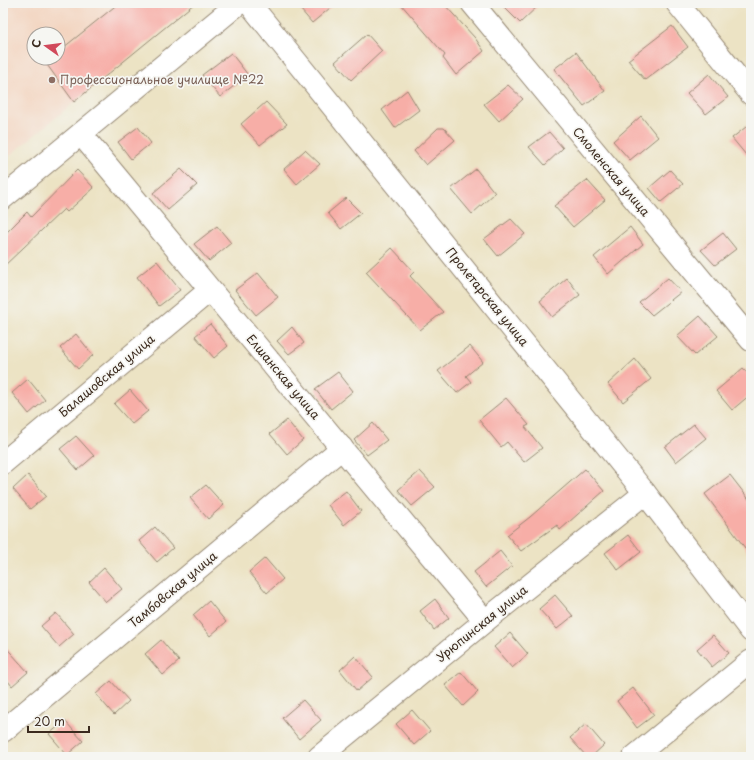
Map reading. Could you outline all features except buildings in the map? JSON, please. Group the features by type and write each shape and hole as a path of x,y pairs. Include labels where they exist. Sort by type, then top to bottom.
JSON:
{"street":[{"path":"3,198 239,3"},
{"name":"Пролетарская улица","path":"249,3 645,493 751,631"},
{"name":"Смоленская улица","path":"472,3 751,340"},
{"path":"677,3 751,94"},
{"name":"Елшанская улица","path":"81,134 485,621"},
{"name":"Балашовская улица","path":"3,463 210,290"},
{"name":"Тамбовская улица","path":"3,731 342,448"},
{"name":"Урюпинская улица","path":"319,757 485,621 645,493"},
{"path":"722,594 751,604"},
{"path":"634,757 751,661"}],"shaded area":[{"name":"Профессиональное училище №22","path":"3,3 185,3 189,8 3,161"}],"place":[{"name":"Профессиональное училище №22","path":"52,80"}]}
